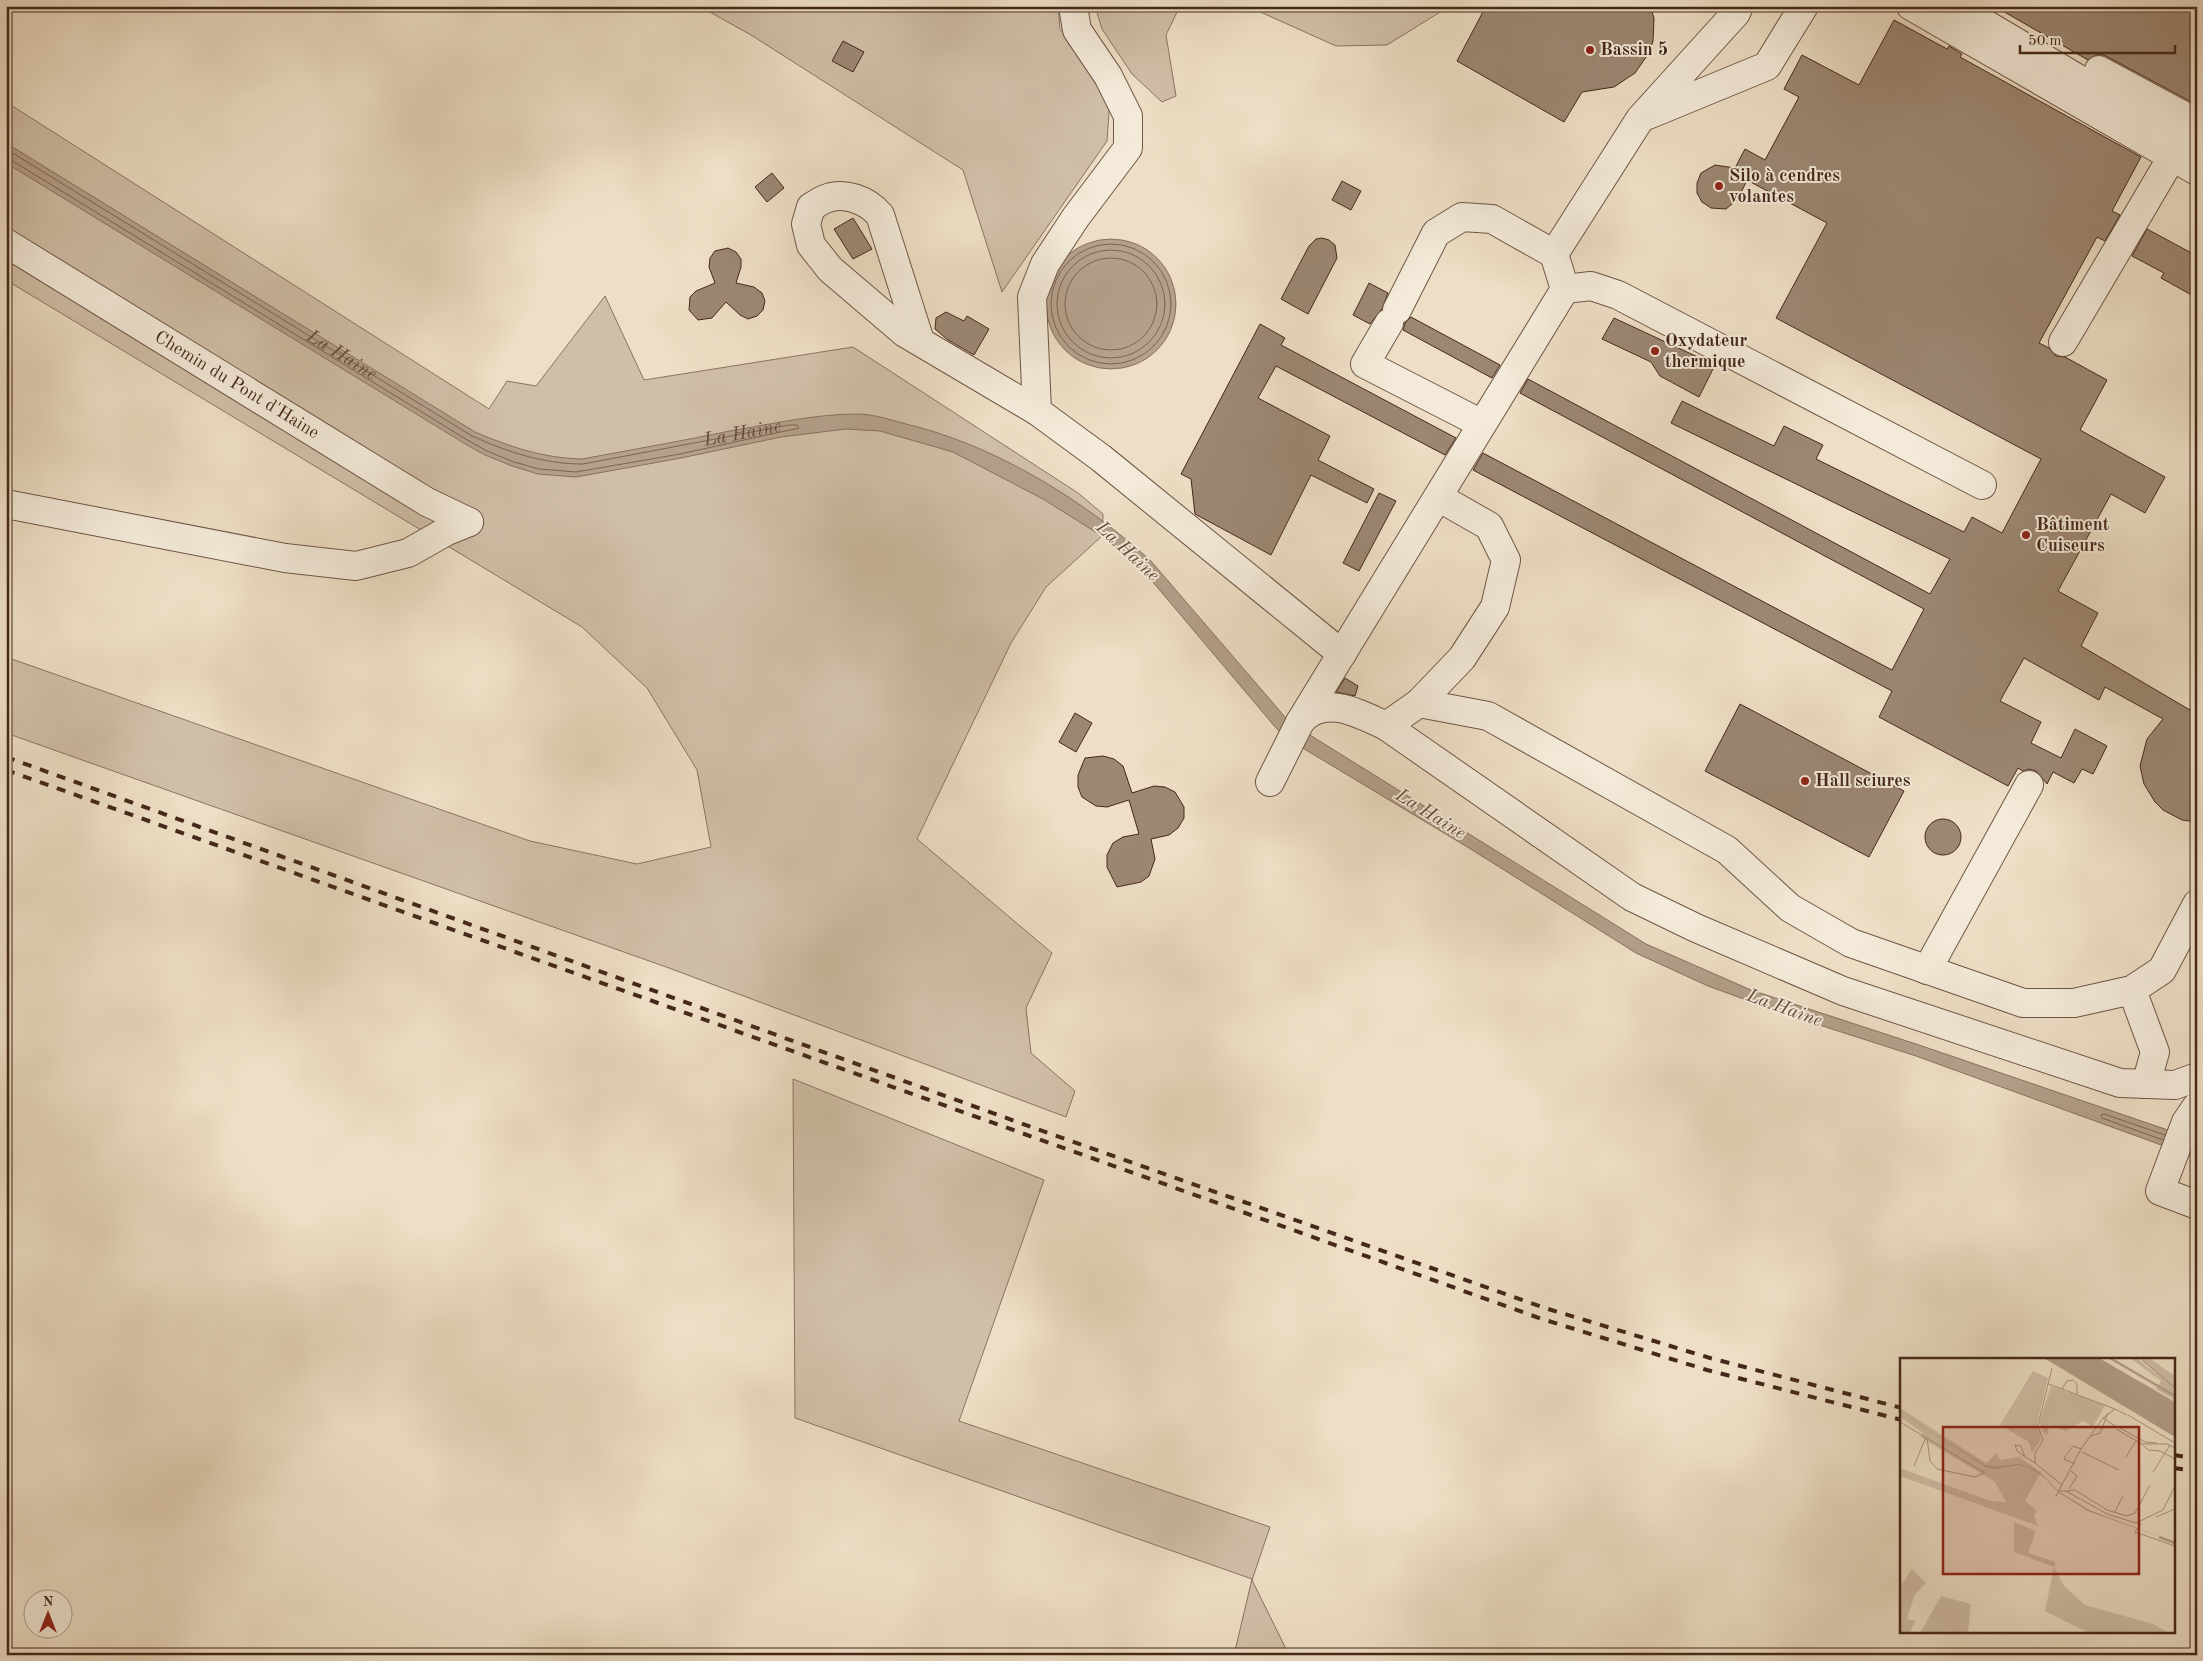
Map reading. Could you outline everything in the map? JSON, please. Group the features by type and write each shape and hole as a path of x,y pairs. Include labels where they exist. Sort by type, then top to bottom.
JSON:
{"street":[{"path":"1037,412 1032,297 1045,264 1076,217 1128,148 1128,116 1108,76 1077,30 1073,6"},
{"path":"1554,254 1640,119 1739,6"},
{"path":"1640,119 1767,66 1804,6"},
{"path":"1911,6 2184,153"},
{"path":"1973,13 2184,153 2197,171"},
{"path":"1973,13 2197,123"},
{"path":"2063,342 2184,153"},
{"path":"920,341 887,232 880,215 873,207 860,200 843,197 826,198 811,207 806,224 811,245 830,269 905,333 1037,412 1101,458 1342,654"},
{"path":"1270,782 1300,722 1438,497 1565,288 1554,254 1492,219 1462,217 1436,233 1393,316 1364,364 1482,424"},
{"name":"Chemin du Pont d'Haine","path":"6,243 410,492 469,522 446,531 408,553 356,566 285,558 6,504"},
{"path":"1565,288 1591,286 1618,295 1982,485"},
{"path":"1386,726 1418,703 1462,658 1495,607 1506,560 1489,526 1438,497"},
{"path":"1418,703 1488,716 1727,850 1790,908 1851,943 2023,1003 2074,1003 2132,990 2162,970 2197,904"},
{"path":"1300,722 1304,716 1322,708 1346,708 1386,726 1632,897 1696,928 1843,991 2120,1083 2175,1085 2197,1077"},
{"path":"1927,970 2029,785"},
{"path":"2132,990 2155,1052 2146,1084"},
{"path":"2191,1114 2160,1191 2197,1205"}],"shaded area":[{"path":"699,6 1058,6 1060,29 1110,99 1107,141 1002,292 963,170 751,35"},
{"path":"1095,6 1180,6 1166,35 1176,96 1162,102 1132,74 1102,29"},
{"path":"1247,6 1450,6 1387,45 1336,46"},
{"path":"6,102 489,409 507,381 536,386 605,296 644,380 853,347 1078,493 1103,514 1102,536 1046,587 1011,643 917,839 1052,953 1026,1008 1031,1053 1075,1091 1066,1117 669,968 6,733 6,657 530,841 637,864 711,847 697,770 647,688 582,627 6,280"},
{"path":"793,1079 1044,1180 959,1421 1270,1527 1252,1580 1289,1655 1234,1655 1252,1579 795,1418"}],"water":[{"name":"La Haine","path":"6,143 475,432 514,447 540,454 582,459 794,420 841,414 857,414 880,417 936,432 1002,459 1034,476 1095,515 1150,560 1285,717 1297,727 1646,944 1751,990 2197,1140 2197,1158 1916,1056 1782,1013 1708,986 1636,953 1469,848 1291,741 1276,728 1141,568 1102,536 1043,499 953,452 880,431 846,429 781,437 576,477 538,474 512,466 467,445 6,163"},
{"path":"1111,239 1124,240 1136,244 1157,258 1171,279 1175,291 1175,317 1171,329 1157,350 1136,364 1124,368 1111,369 1098,368 1086,364 1065,350 1051,329 1047,317 1046,304 1047,291 1051,279 1065,258 1086,244 1098,240"}],"building":[{"path":"1486,6 1650,6 1654,18 1653,41 1649,53 1635,73 1614,87 1582,92 1564,122 1457,61"},
{"path":"1994,6 2197,6 2197,105 2106,56 2098,54 2088,60"},
{"path":"1894,20 1947,49 1949,46 1962,54 1960,57 2141,157 2112,211 2120,215 2105,241 2097,237 2039,343 2049,348 2056,356 2065,357 2107,380 2080,430 2165,477 2145,513 2111,494 2058,591 2098,613 2081,646 2190,710 2197,708 2197,822 2182,820 2163,810 2155,802 2144,784 2140,766 2147,739 2163,719 2105,687 2099,700 2024,658 2000,701 2041,722 2031,743 2061,758 2075,729 2107,746 2093,774 2082,769 2074,783 2053,772 2047,784 2036,771 2029,769 2023,771 2018,768 2008,786 1879,717 1892,691 1473,470 1483,453 1892,670 1924,609 1520,393 1528,379 1930,594 1950,559 1671,423 1682,401 1774,446 1784,426 1823,445 1816,459 1964,532 1972,517 2002,533 2041,459 1776,318 1827,223 1747,180 1738,199 1726,209 1711,208 1702,202 1697,193 1697,183 1701,173 1715,165 1735,168 1745,149 1765,160 1799,97 1784,89 1802,55 1859,85"},
{"path":"843,41 864,52 853,72 832,61"},
{"path":"772,173 784,188 767,202 755,187"},
{"path":"1342,181 1361,191 1351,210 1332,200"},
{"path":"853,218 872,249 853,259 834,229"},
{"path":"2147,229 2197,256 2197,298 2161,278 2164,273 2132,256"},
{"path":"1316,239 1329,240 1335,245 1337,258 1308,314 1281,299 1309,246"},
{"path":"728,248 736,252 741,259 741,267 736,283 754,287 762,293 765,301 763,310 757,316 748,319 740,315 726,302 712,318 698,320 689,310 690,297 696,291 715,283 709,267 710,258 715,251"},
{"path":"1369,283 1388,293 1382,309 1370,324 1353,315"},
{"path":"946,312 964,321 967,316 989,329 974,355 948,340 935,329 936,318"},
{"path":"1411,317 1500,365 1492,378 1403,330 1405,323"},
{"name":"Oxydateur thermique","path":"1614,318 1715,365 1699,397 1660,376 1651,362 1602,339"},
{"path":"1260,324 1285,338 1281,345 1456,438 1445,455 1276,366 1258,398 1330,436 1318,460 1374,489 1367,503 1311,475 1271,555 1195,514 1191,479 1181,474"},
{"path":"1379,493 1396,501 1359,571 1343,563"},
{"path":"1345,678 1358,686 1355,696 1336,692"},
{"name":"Hall sciures","path":"1740,704 1904,791 1869,857 1705,771"},
{"path":"1075,713 1092,723 1076,752 1059,742"},
{"path":"1103,756 1114,759 1123,766 1132,793 1154,786 1165,787 1175,792 1184,807 1184,818 1178,828 1169,835 1151,839 1155,859 1149,876 1141,882 1117,887 1107,867 1107,855 1113,843 1123,837 1139,834 1129,800 1107,807 1096,806 1082,797 1078,787 1078,775 1085,758"},
{"path":"1943,819 1956,824 1961,837 1956,850 1943,855 1930,850 1925,837 1930,824"}],"tunnel":[{"path":"1981,6 1989,10"}],"railway":[{"path":"6,757 1048,1133 1545,1308 1710,1358 1900,1407"},
{"path":"6,770 1542,1319 1707,1370 1900,1419"},
{"path":"2176,1455 2197,1459"},
{"path":"2176,1468 2197,1471"}],"place":[{"name":"Bassin 5","path":"1590,50"},
{"name":"Silo à cendres volantes","path":"1719,186"},
{"name":"Oxydateur thermique","path":"1655,351"},
{"name":"Bâtiment Cuiseurs","path":"2026,535"},
{"name":"Hall sciures","path":"1805,781"}]}
